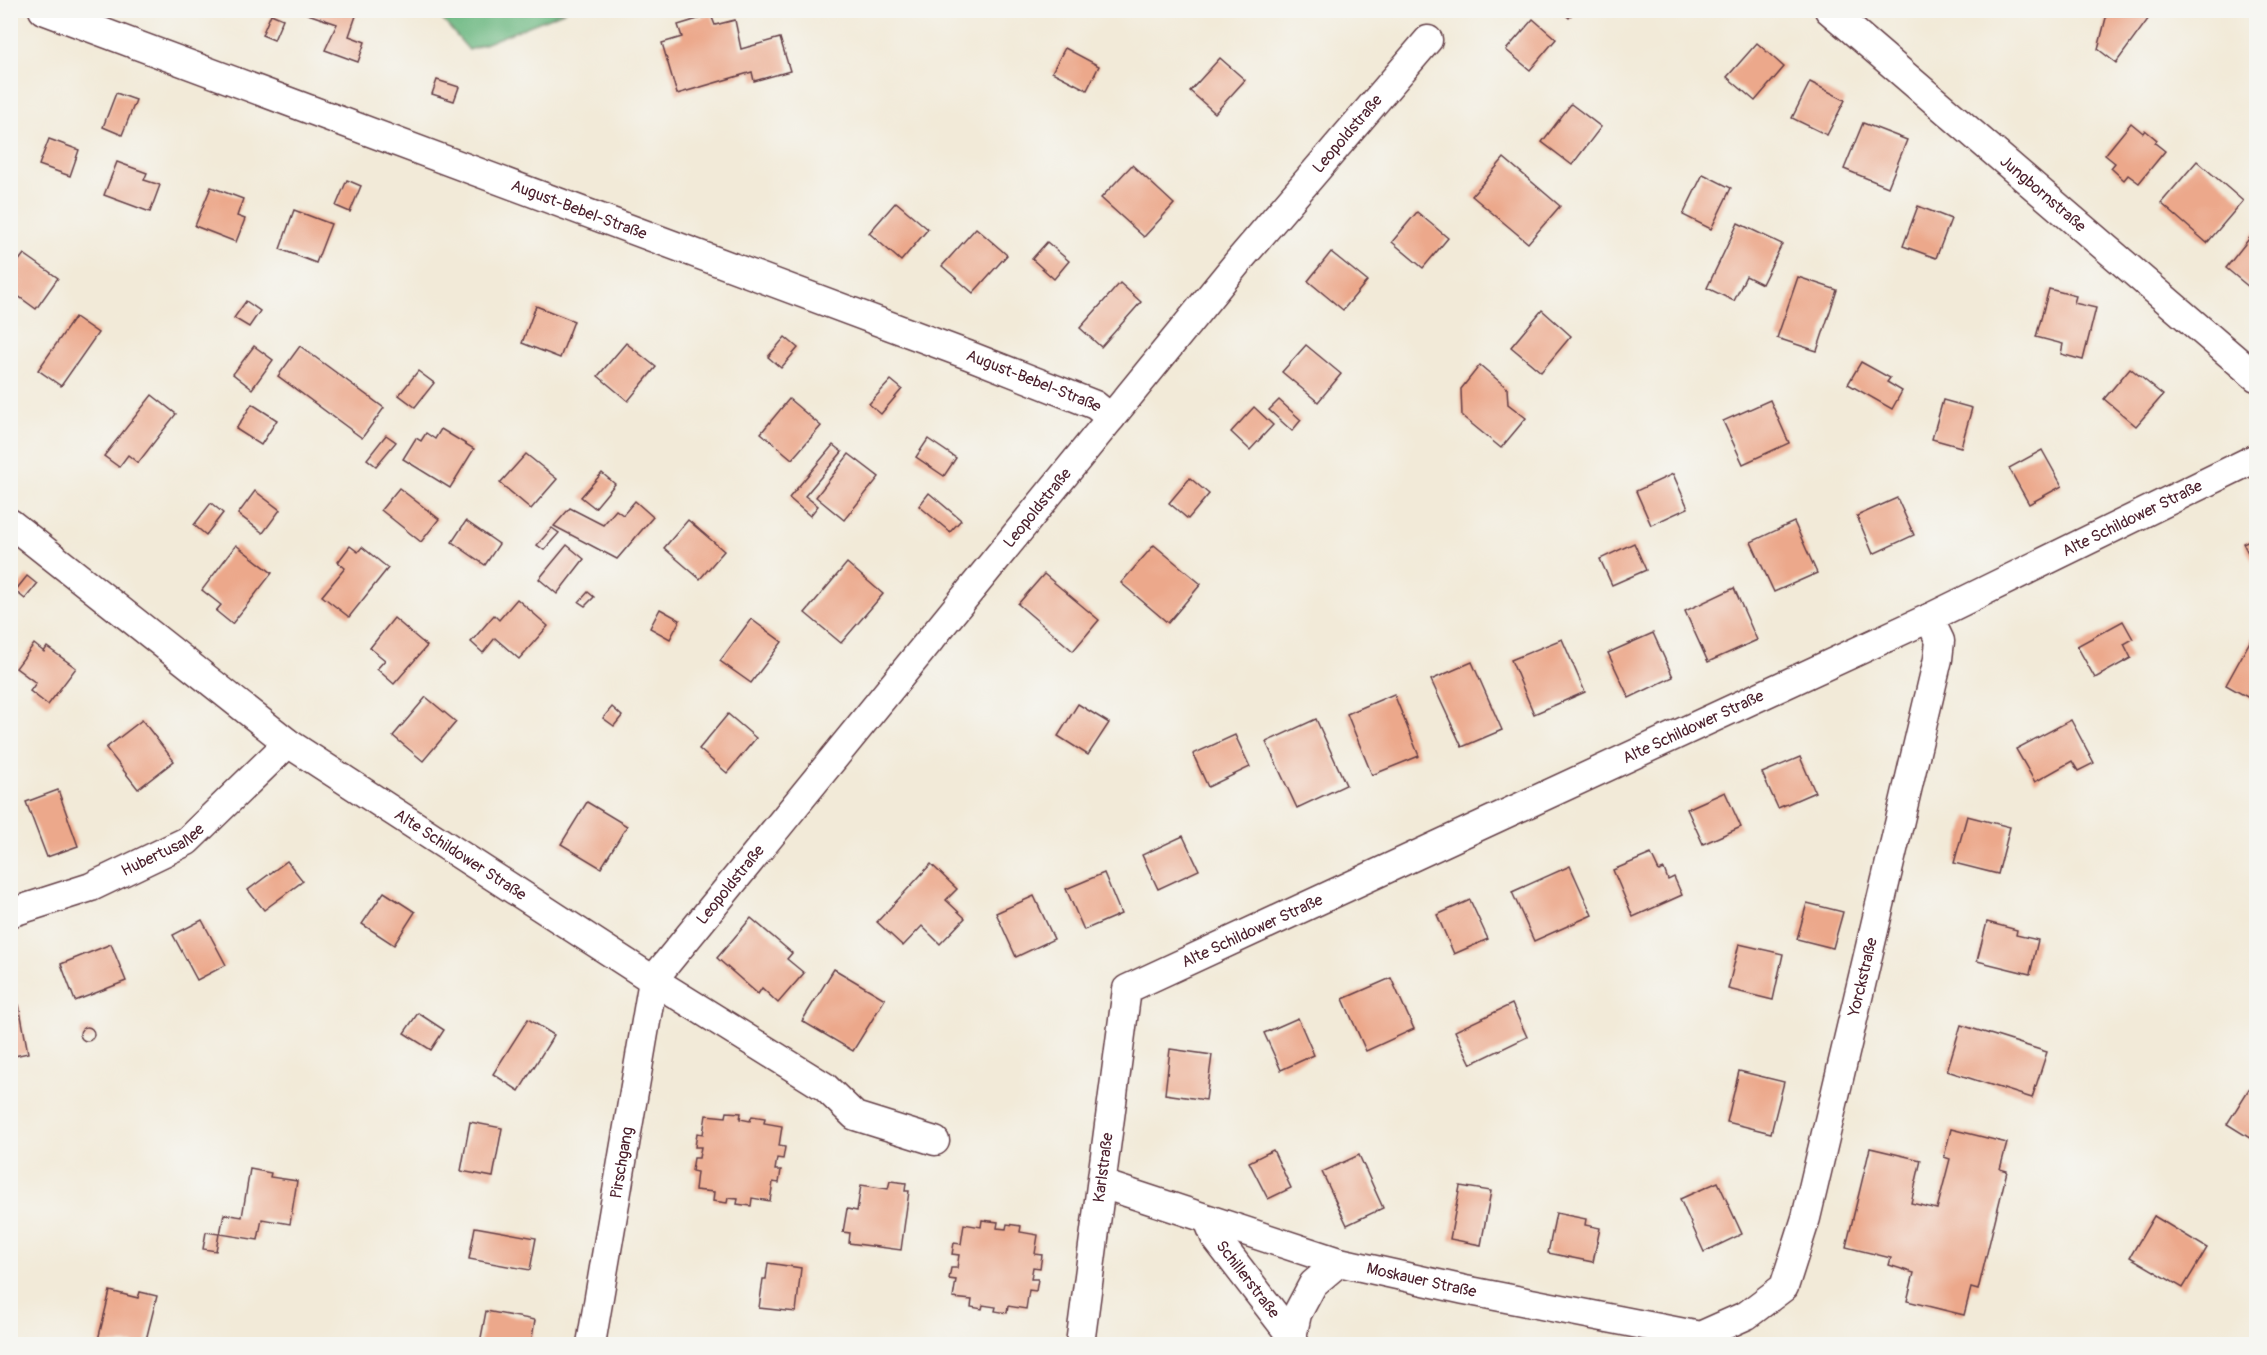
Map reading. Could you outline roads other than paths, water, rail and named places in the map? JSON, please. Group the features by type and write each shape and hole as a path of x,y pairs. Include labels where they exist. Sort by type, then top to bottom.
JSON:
{"street":[{"name":"August-Bebel-Straße","path":"43,10 968,355 1095,405 1111,418"},
{"name":"Jungbornstraße","path":"1828,10 2256,377"},
{"name":"Leopoldstraße","path":"654,980 1242,257 1428,40"},
{"name":"Alte Schildower Straße","path":"1127,989 1929,618 2256,458"},
{"name":"Alte Schildower Straße","path":"10,523 288,743 654,980 825,1087 855,1116 934,1142"},
{"name":"Yorckstraße","path":"1746,1315 1784,1287 1806,1218 1938,659 1940,641 1929,618"},
{"name":"Hubertusallee","path":"10,913 91,888 187,841 288,743"},
{"name":"Pirschgang","path":"591,1344 654,980"},
{"name":"Karlstraße","path":"1080,1344 1127,989"},
{"name":"Moskauer Straße","path":"1102,1184 1339,1262 1465,1290 1700,1336 1746,1315"},
{"name":"Schillerstraße","path":"1208,1220 1215,1237 1293,1341"},
{"name":"Schillerstraße","path":"1293,1341 1297,1314 1312,1284 1339,1262"}]}
